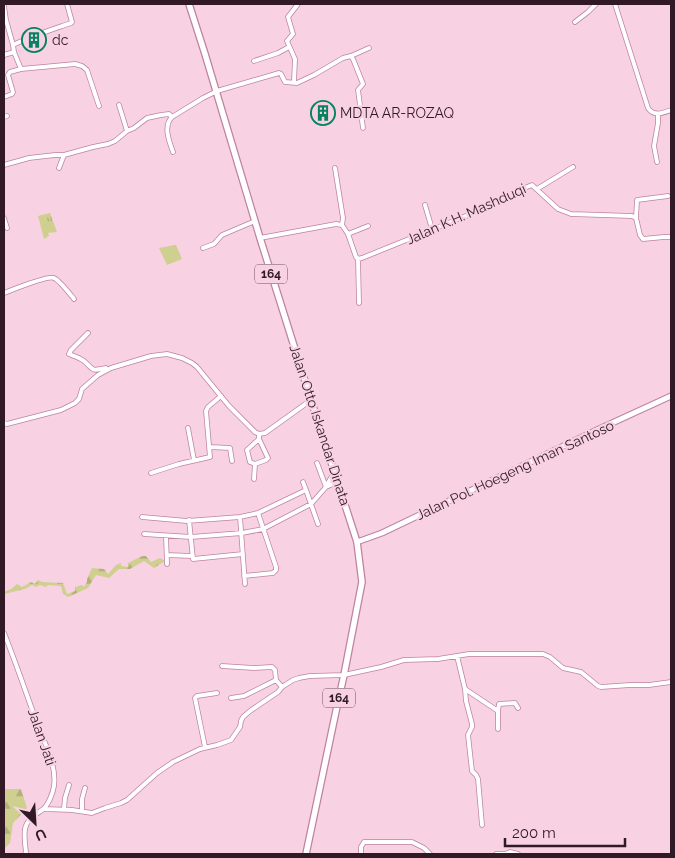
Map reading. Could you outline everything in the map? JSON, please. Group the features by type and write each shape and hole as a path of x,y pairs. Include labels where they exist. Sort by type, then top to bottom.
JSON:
{"main road":[{"name":"Jalan Otto Iskandar Dinata","path":"189,4 217,91 260,238 357,542 362,582 306,854"}],"street":[{"path":"13,45 39,33 71,23 67,4"},
{"path":"294,82 295,59 287,42 293,34 288,16 298,4"},
{"path":"575,22 596,4"},
{"path":"615,4 648,108 658,114 671,110"},
{"path":"4,6 14,52 21,69"},
{"path":"254,61 289,47"},
{"path":"173,152 166,125 168,120 203,98 217,91 279,73 285,82 297,83 343,58 369,48"},
{"path":"4,55 14,52"},
{"path":"351,56 355,61 363,84 358,90 362,128"},
{"path":"4,97 13,92 9,74 14,71 75,64 87,70 99,106"},
{"path":"119,105 127,131"},
{"path":"4,166 29,158 64,155 108,144 147,118 161,114 168,114 172,117"},
{"path":"657,162 654,146 658,114"},
{"path":"59,168 64,155"},
{"path":"537,189 574,167"},
{"path":"334,168 343,218 342,225 348,234 358,259 360,303"},
{"name":"Jalan K.H. Mashduqi","path":"358,259 488,207 532,185 562,211 572,214 632,216 636,218"},
{"path":"668,196 637,200 636,218 640,235 643,239 671,237"},
{"path":"426,205 432,229"},
{"path":"4,218 7,228"},
{"path":"203,248 214,244 222,235 255,221"},
{"path":"260,238 336,224 342,225"},
{"path":"348,234 368,226"},
{"path":"4,293 51,277 56,279 74,299"},
{"path":"88,333 69,354 83,361 94,370 111,368 151,356 168,354 192,363 259,437 268,458 255,464 250,462 247,450 259,437 265,432 311,400"},
{"path":"4,423 7,424 61,410 75,403 79,399 82,389 98,375 111,368"},
{"path":"151,473 210,457 206,411 221,396"},
{"name":"Jalan Pol. Hoegeng Iman Santoso","path":"357,542 382,533 671,396"},
{"path":"188,428 194,460"},
{"path":"210,447 230,448 232,461"},
{"path":"254,479 255,464"},
{"path":"317,464 326,487"},
{"path":"144,534 190,537 242,533 263,529 311,504 326,487 334,473"},
{"path":"303,482 318,524"},
{"path":"326,487 337,482"},
{"path":"142,517 189,520 240,517 258,514 306,490"},
{"path":"244,576 273,573 276,570 258,514"},
{"path":"240,517 245,584"},
{"path":"189,520 192,556"},
{"path":"166,536 167,564"},
{"path":"167,555 192,556 194,559 243,554"},
{"name":"Jalan Jati","path":"4,633 25,687 54,775 52,796 44,809 37,812 27,823 24,830 25,854"},
{"path":"44,809 64,809 92,813 127,800 166,767 205,747 231,740 240,727 243,717 278,692 282,687 299,678 344,675 404,660 438,659 469,654 547,655 563,668 581,672 601,687 671,682"},
{"path":"457,656 466,689 466,701 472,727 468,735 472,771 478,779 482,825"},
{"path":"222,666 272,667 275,670 276,680 282,687"},
{"path":"231,698 244,696 276,680"},
{"path":"466,689 498,711"},
{"path":"205,747 195,698 197,696 217,693"},
{"path":"498,729 499,704 515,703 518,708"},
{"path":"64,809 69,785"},
{"path":"82,811 82,799 85,788"},
{"path":"361,854 361,847 364,842 410,842 421,846 430,854"},
{"path":"496,854 510,852 518,854"}],"green space":[{"path":"50,213 57,232 48,233 49,236 44,239 38,216"},
{"path":"176,245 182,259 167,265 159,248"},
{"path":"146,556 151,562 160,558 165,561 154,568 144,561 130,569 119,569 109,578 96,575 88,588 68,597 63,594 61,586 48,585 46,587 40,585 36,587 32,585 25,589 4,594 4,592 17,584 22,587 31,582 35,584 38,580 42,582 63,583 67,594 75,591 75,587 82,585 84,587 92,568 104,569 108,574 116,565 121,563 121,566 128,567 128,563"},
{"path":"4,789 21,789 27,808 13,823 10,843 4,849"}],"place":[{"name":"dc","path":"34,40"},
{"name":"MDTA AR-ROZAQ","path":"323,113"}]}
